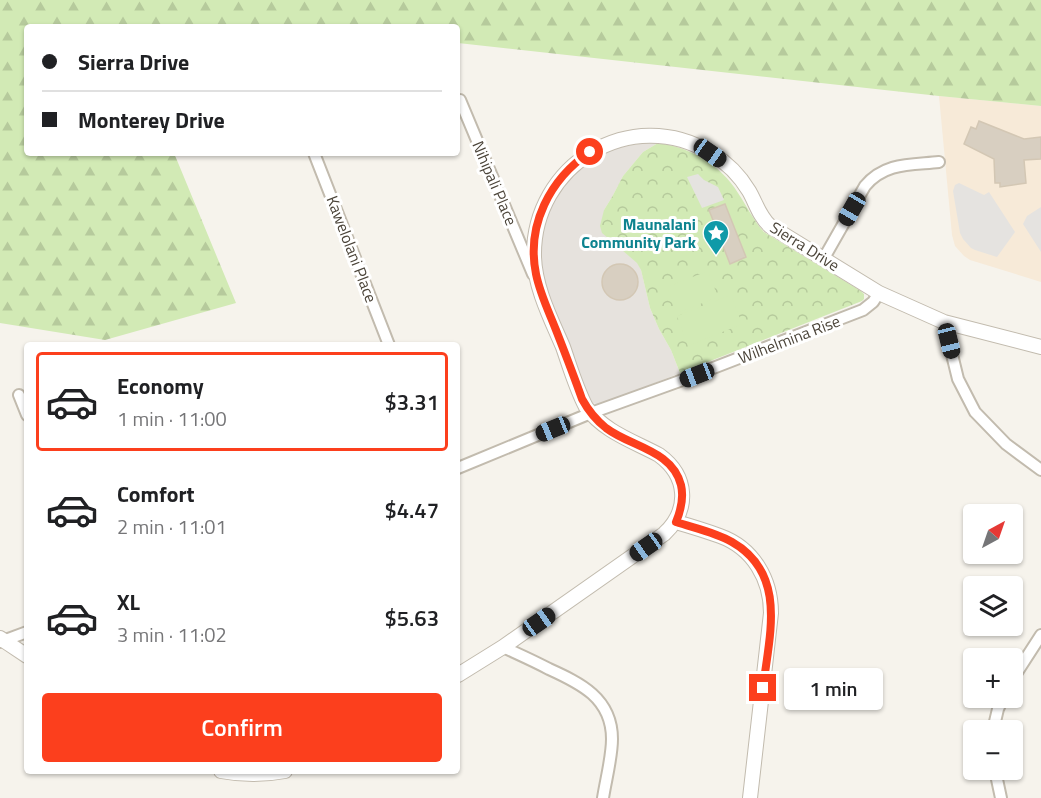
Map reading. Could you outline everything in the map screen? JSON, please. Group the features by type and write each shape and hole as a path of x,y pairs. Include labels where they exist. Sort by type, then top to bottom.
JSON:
{"street":[{"name":"Nihipali Place","path":"460,100 544,300"},
{"name":"Sierra Drive","path":"676,522 682,506 680,480 671,466 659,455 606,428 591,414 582,399 536,273 534,245 539,217 550,192 579,160 603,146 630,138 657,136 698,146 732,170 741,180 766,222 879,293 944,321 1041,347"},
{"name":"Kawelolani Place","path":"315,156 388,342"},
{"path":"824,258 871,179 891,168 939,162"},
{"name":"Wilhelmina Rise","path":"460,467 863,309 873,302 879,293"},
{"path":"944,321 958,380 975,412 1006,444 1041,470"},
{"path":"19,395 24,408"},
{"path":"460,674 503,647 664,534 676,522 720,536 741,547 757,564 769,592 771,612 750,798"},
{"path":"1,640 24,633"},
{"path":"1023,663 1041,634"},
{"path":"1,640 24,654"},
{"path":"503,647 576,681 593,694 599,702 609,720 612,740 603,798"},
{"path":"234,774 261,774"},
{"path":"997,780 1001,798"}],"shaded area":[{"path":"939,96 1041,106 1041,282 970,260 955,246 952,235"},
{"path":"658,143 643,152 623,176 604,210 608,238 638,263 650,308 680,373 599,405 593,403 589,398 546,286 540,249 544,224 553,201 567,180 596,156 620,147"},
{"path":"698,174 718,187 724,200 702,208 687,177"},
{"path":"959,183 984,195 989,192 1015,232 997,257 971,248 963,239 953,191 955,185"},
{"path":"1041,207 1041,252 1023,224 1027,216"}],"green space":[{"path":"0,0 1041,0 1041,106 460,43 460,24 24,24 24,156 175,156 236,303 105,340 0,323"},
{"name":"Maunalani Community Park","path":"658,143 693,153 714,166 731,183 764,232 861,291 864,299 680,373 650,308 641,270 637,263 602,233 600,226 604,210 623,176 643,152"},
{"path":"708,271 718,297 677,313 667,287"},
{"path":"731,295 742,324 688,346 677,316"}],"building":[{"path":"979,121 1024,139 1041,137 1041,159 1024,160 1026,183 1000,187 1000,183 995,183 994,159 964,144 971,127 976,129"},
{"path":"725,204 746,257 730,264 709,210"},
{"path":"620,264 633,269 638,282 633,295 620,300 607,295 602,282 607,269"}],"place":[{"name":"Maunalani Community Park","path":"716,256"}],"route":[{"path":"590,152 575,163 559,180 550,192 539,217 534,245 539,287 582,399 591,414 615,434 659,455 671,466 682,488 682,506 676,522 731,541 741,547 757,564 766,582 771,602 763,688"}]}
